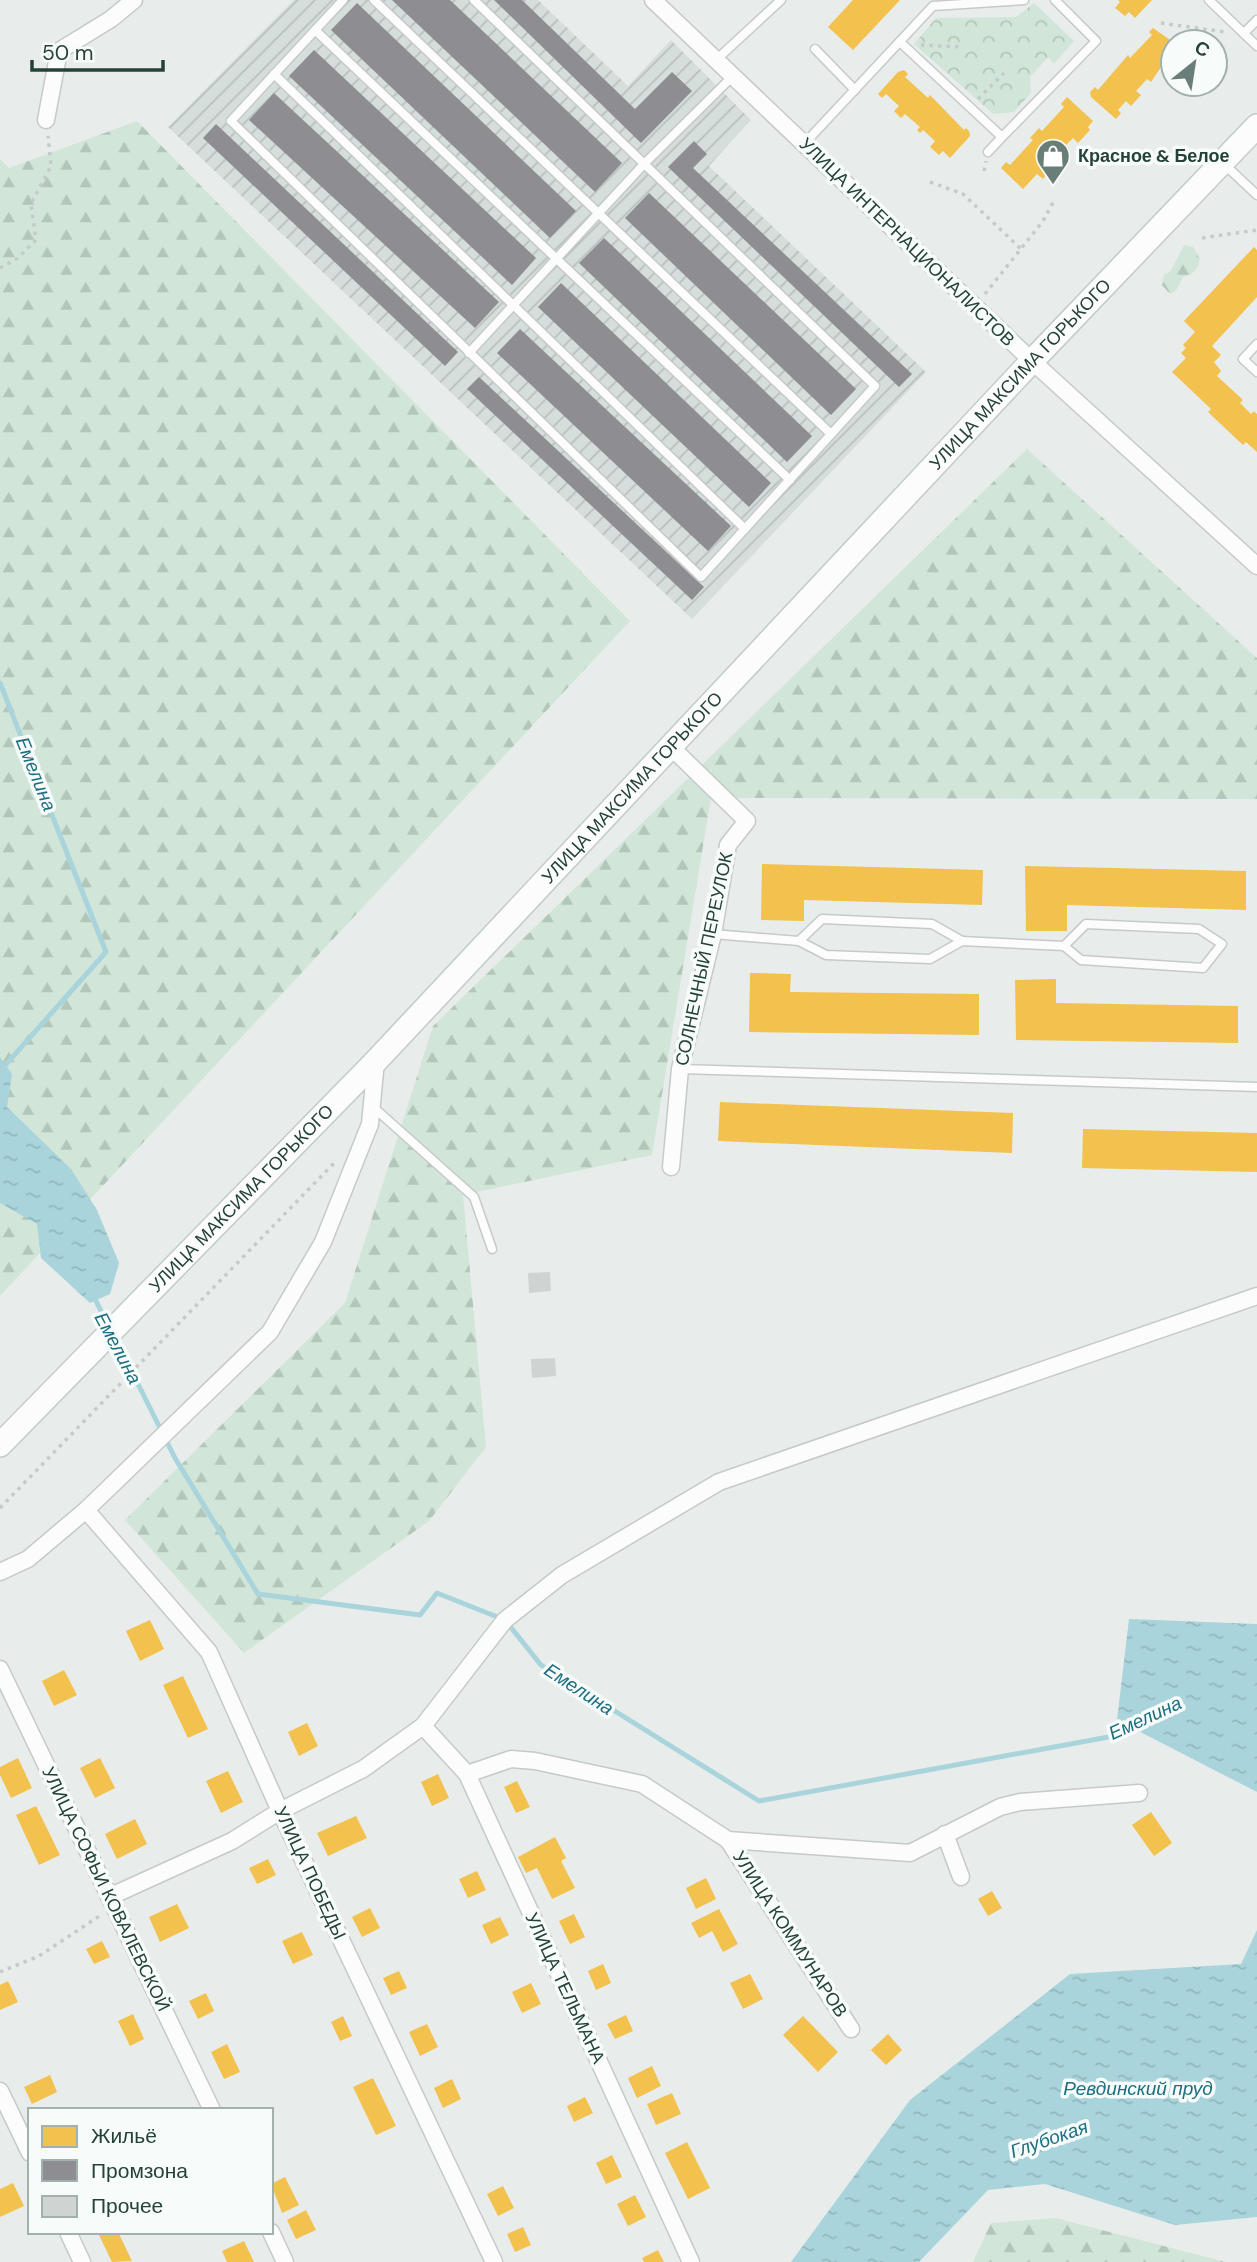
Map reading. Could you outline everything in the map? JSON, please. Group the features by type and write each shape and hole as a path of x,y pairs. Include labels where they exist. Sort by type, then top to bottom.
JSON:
{"main road":[{"name":"УЛИЦА МАКСИМА ГОРЬКОГО","path":"3,1436 376,1061 1032,361 1257,126"}],"street":[{"path":"46,120 59,51 111,19 134,0"},
{"name":"УЛИЦА ИНТЕРНАЦИОНАЛИСТОВ","path":"653,0 1032,361 1257,566"},
{"name":"СОЛНЕЧНЫЙ ПЕРЕУЛОК","path":"671,747 747,821 728,845 713,934 680,1069 671,1167"},
{"path":"0,1572 27,1559 86,1510 270,1332 323,1242 370,1124 376,1061"},
{"path":"111,1901 232,1841 281,1811 363,1769 423,1726 505,1620 562,1575 719,1482 1257,1296"},
{"name":"УЛИЦА ПОБЕДЫ","path":"86,1510 209,1652 494,2262"},
{"name":"УЛИЦА СОФЬИ КОВАЛЕВСКОЙ","path":"0,1669 211,2108"},
{"name":"УЛИЦА ТЕЛЬМАНА","path":"423,1726 467,1774 691,2262"},
{"path":"467,1774 511,1759 535,1761 642,1784 728,1840 910,1853 1000,1807 1020,1801 1139,1793"},
{"path":"945,1834 961,1877"},
{"name":"УЛИЦА КОММУНАРОВ","path":"728,1840 852,2029"},
{"path":"0,2091 28,2149"},
{"path":"69,2234 82,2262"},
{"path":"272,2234 285,2262"}],"lane":[{"path":"343,0 231,121 701,577 875,386 474,0"},
{"path":"374,0 597,215 831,434"},
{"path":"716,61 780,0"},
{"path":"805,144 902,44 933,5 1024,0"},
{"path":"988,152 1096,41 1055,0"},
{"path":"1209,0 1257,46"},
{"path":"1244,33 1257,20"},
{"path":"315,30 790,480"},
{"path":"902,44 1003,137"},
{"path":"815,49 855,90"},
{"path":"274,74 745,530"},
{"path":"469,353 645,163 733,76"},
{"path":"1223,163 1257,195"},
{"path":"1257,344 1243,359 1257,372"},
{"path":"799,941 822,919 932,924 962,941 1064,946 1082,960 1203,968 1222,944 1199,929 1087,925 1064,946"},
{"path":"713,934 799,941 826,955 930,959 962,941"},
{"path":"680,1069 1257,1087"},
{"path":"372,1106 474,1197 492,1249"}],"path":[{"path":"1161,23 1230,33"},
{"path":"902,44 961,47"},
{"path":"970,107 1004,73"},
{"path":"0,268 18,258 36,240 31,204 51,166 46,120"},
{"path":"930,181 963,194 1021,249"},
{"path":"974,306 1043,221 1055,199"},
{"path":"1202,238 1257,230"},
{"path":"0,1508 343,1155"},
{"path":"0,1972 40,1956 111,1901"}],"shaded area":[{"path":"294,0 538,0 628,86 671,40 751,120 709,166 926,372 692,619 168,127"}],"green space":[{"path":"1034,3 1074,41 1054,64 1048,57 1030,77 1031,93 1014,112 993,114 914,44 936,18 1016,17"},
{"path":"137,121 630,621 0,1296 0,159 9,168"},
{"path":"1184,245 1193,247 1200,259 1199,263 1195,271 1183,277 1176,291 1170,294 1162,285 1164,274 1170,272"},
{"path":"1027,449 1257,658 1257,799 711,798 652,1155 463,1195 486,1447 429,1521 244,1653 125,1520 345,1303 433,1026"},
{"path":"1055,2218 1226,2262 973,2262 991,2223"}],"water":[{"path":"0,1057 12,1074 7,1107 71,1169 97,1210 119,1263 110,1294 90,1303 41,1258 37,1224 0,1203"},
{"path":"1129,1619 1257,1624 1257,1792 1117,1720"},
{"name":"Ревдинский пруд","path":"1257,1930 1257,2217 1175,2225 1045,2184 988,2190 919,2262 791,2262 910,2100 1070,1974 1241,1964"}],"building: Жильё":[{"path":"853,0 900,0 853,50 828,27"},
{"path":"1118,0 1152,0 1135,18 1129,12 1125,16 1115,8 1120,2"},
{"path":"1153,28 1159,32 1159,70 1151,82 1147,79 1136,91 1141,95 1131,106 1126,101 1118,110 1121,113 1116,119 1091,97 1090,92 1095,87 1098,90 1128,55 1130,58 1152,35 1149,32"},
{"path":"904,70 908,74 905,77 928,98 930,95 964,130 966,128 969,131 970,136 950,158 943,151 939,155 930,147 935,141 923,130 920,133 917,130 920,127 905,114 901,118 894,111 899,106 886,94 882,98 878,94 898,72"},
{"path":"1067,97 1093,121 1088,127 1090,130 1078,143 1073,138 1066,145 1069,148 1043,179 1037,174 1023,189 1001,168 1006,162 1010,165 1033,140 1030,138 1039,128 1042,131 1064,107 1061,104"},
{"path":"1254,247 1257,250 1257,297 1212,346 1221,355 1214,362 1221,371 1217,376 1243,400 1240,403 1251,414 1254,411 1257,414 1257,452 1246,442 1243,445 1208,412 1211,409 1172,372 1186,358 1181,353 1186,348 1183,345 1195,332 1184,321"},
{"path":"762,864 983,870 982,905 804,900 804,921 761,920"},
{"path":"1025,866 1246,871 1246,910 1067,905 1067,931 1026,931"},
{"path":"750,973 791,974 790,992 979,994 979,1035 749,1032"},
{"path":"1056,979 1056,1003 1238,1006 1238,1043 1016,1040 1015,980"},
{"path":"720,1102 1013,1113 1012,1153 718,1141"},
{"path":"1083,1129 1257,1133 1257,1172 1082,1168"},
{"path":"150,1620 164,1649 140,1661 126,1631"},
{"path":"64,1670 77,1695 54,1706 42,1681"},
{"path":"183,1676 208,1729 188,1738 163,1685"},
{"path":"307,1723 318,1746 299,1756 288,1732"},
{"path":"18,1758 32,1788 11,1798 0,1775 0,1767"},
{"path":"100,1758 115,1788 95,1798 80,1768"},
{"path":"228,1771 243,1802 221,1813 206,1781"},
{"path":"438,1774 449,1798 432,1806 421,1782"},
{"path":"517,1781 530,1807 516,1813 504,1787"},
{"path":"36,1806 60,1855 39,1865 16,1815"},
{"path":"1151,1812 1172,1843 1154,1856 1132,1825"},
{"path":"356,1816 367,1838 328,1856 317,1833"},
{"path":"135,1819 147,1844 117,1859 105,1834"},
{"path":"555,1837 566,1858 561,1861 575,1888 552,1899 537,1868 526,1873 518,1857"},
{"path":"268,1859 276,1875 257,1884 249,1868"},
{"path":"477,1871 486,1890 468,1898 459,1879"},
{"path":"706,1878 716,1899 696,1909 686,1888"},
{"path":"992,1891 1002,1908 988,1916 978,1899"},
{"path":"177,1904 189,1928 160,1942 149,1917"},
{"path":"370,1908 380,1928 362,1937 352,1917"},
{"path":"719,1909 738,1944 723,1952 712,1931 699,1938 691,1923"},
{"path":"574,1914 585,1937 570,1944 559,1921"},
{"path":"500,1917 509,1935 491,1944 482,1925"},
{"path":"302,1932 313,1955 293,1964 282,1941"},
{"path":"102,1941 110,1957 94,1964 86,1949"},
{"path":"603,1964 611,1983 596,1990 588,1971"},
{"path":"399,1971 407,1988 391,1995 383,1978"},
{"path":"750,1974 763,1999 743,2009 730,1983"},
{"path":"8,1981 18,2002 0,2010 0,1985"},
{"path":"531,1983 541,2004 522,2013 512,1992"},
{"path":"206,1993 214,2011 198,2019 189,2001"},
{"path":"133,2014 144,2039 130,2046 118,2021"},
{"path":"626,2015 633,2031 615,2039 607,2024"},
{"path":"343,2016 352,2036 340,2041 331,2022"},
{"path":"803,2016 838,2052 818,2072 783,2035"},
{"path":"427,2024 438,2047 420,2056 409,2032"},
{"path":"888,2034 902,2050 886,2065 871,2050"},
{"path":"227,2044 240,2072 224,2079 211,2052"},
{"path":"652,2066 661,2086 637,2098 628,2078"},
{"path":"50,2075 57,2092 32,2104 24,2087"},
{"path":"373,2078 396,2126 376,2135 353,2087"},
{"path":"452,2079 461,2099 443,2108 434,2088"},
{"path":"672,2093 681,2114 656,2125 647,2104"},
{"path":"585,2097 593,2113 574,2122 567,2106"},
{"path":"687,2142 710,2188 688,2199 665,2153"},
{"path":"612,2155 622,2177 606,2184 596,2163"},
{"path":"285,2177 299,2205 282,2213 273,2183"},
{"path":"13,2183 24,2206 0,2217 0,2189"},
{"path":"503,2186 514,2208 498,2216 487,2194"},
{"path":"635,2195 646,2217 628,2226 617,2204"},
{"path":"306,2210 316,2230 296,2239 287,2220"},
{"path":"523,2227 531,2245 515,2252 507,2234"},
{"path":"119,2234 132,2261 112,2262 99,2235"},
{"path":"244,2241 254,2262 227,2262 222,2251"},
{"path":"658,2250 664,2262 644,2262 642,2258"}],"building: Промзона":[{"path":"392,0 450,0 622,163 595,192"},
{"path":"494,0 522,0 635,109 672,72 692,91 641,143"},
{"path":"357,3 576,211 550,238 331,30"},
{"path":"314,50 536,258 512,285 289,76"},
{"path":"274,93 499,302 475,328 249,120"},
{"path":"216,124 458,352 445,366 203,138"},
{"path":"694,141 707,154 693,168 912,374 899,387 668,167"},
{"path":"649,193 856,389 831,415 625,218"},
{"path":"604,238 812,436 787,462 579,263"},
{"path":"561,283 771,483 749,507 538,307"},
{"path":"520,329 731,526 708,551 497,353"},
{"path":"479,377 704,587 692,600 467,389"}],"building: Прочее":[{"path":"550,1272 551,1291 529,1293 528,1273"},
{"path":"555,1358 556,1376 532,1378 531,1359"}],"waterway":[{"name":"Емелина","path":"0,683 106,952 0,1071"},
{"name":"Емелина","path":"93,1295 109,1327"},
{"name":"Емелина","path":"114,1336 175,1458 258,1594 420,1615 437,1593 505,1620 541,1665 759,1801 1114,1736 1135,1725"}],"place":[{"name":"Красное & Белое","path":"1053,186"}],"water label":[{"name":"Глубокая","path":"1049,2139"}]}
